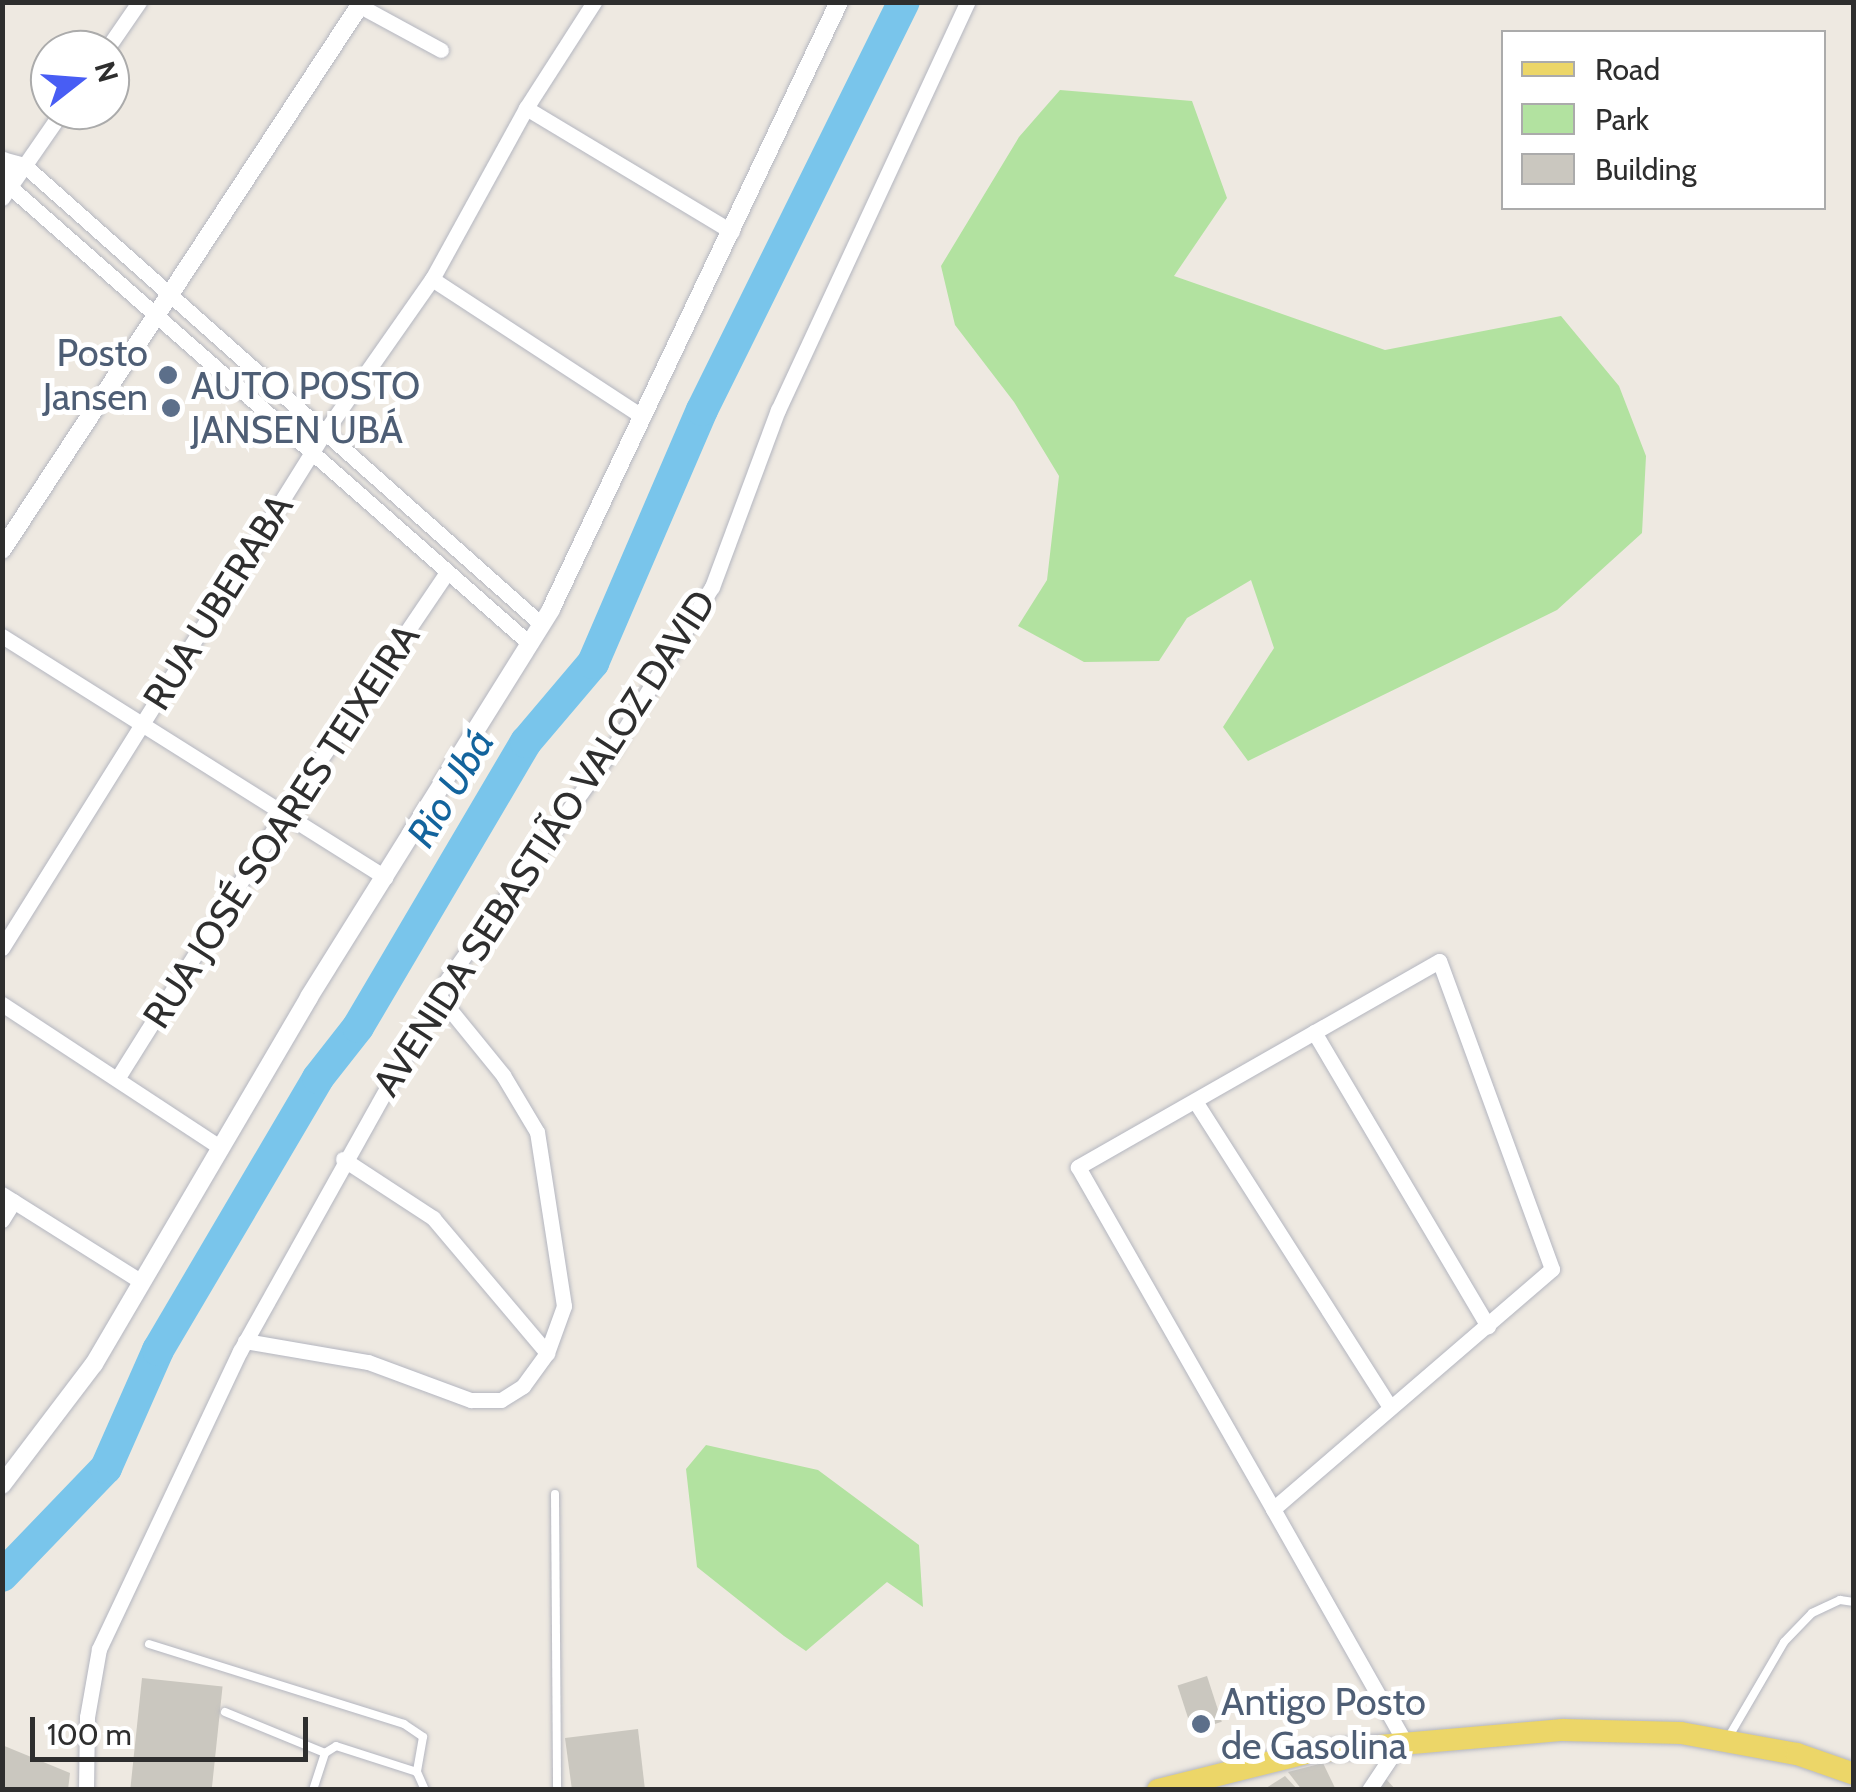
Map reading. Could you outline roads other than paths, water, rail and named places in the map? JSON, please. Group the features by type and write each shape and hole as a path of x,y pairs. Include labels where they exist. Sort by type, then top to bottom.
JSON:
{"main road":[{"path":"1158,1790 1310,1752 1403,1739 1564,1730 1726,1741 1797,1754 1854,1774"}],"street":[{"path":"120,30 140,2"},
{"name":"RUA UBERABA","path":"2,948 324,433 432,278 526,108 594,2"},
{"path":"2,1485 94,1364 220,1148 530,644 732,232 838,2"},
{"name":"AVENIDA SEBASTIÃO VALOZ DAVID","path":"86,1790 87,1717 99,1650 245,1341 343,1158 438,995 614,746 712,587 778,410 967,2"},
{"path":"2,550 361,4 441,50"},
{"path":"526,108 732,232"},
{"path":"6,192 49,130"},
{"path":"530,644 310,456 157,317 6,192 3,159 24,165 541,624"},
{"path":"432,278 643,417"},
{"name":"RUA JOSÉ SOARES TEIXEIRA","path":"117,1079 284,813 446,574"},
{"path":"2,636 385,876"},
{"path":"1272,1509 1552,1270 1439,961 1078,1167 1272,1509 1403,1739 1369,1790"},
{"path":"245,1341 368,1362 471,1400 512,1393 547,1353 564,1306 537,1132 503,1074 438,995"},
{"path":"2,1004 220,1148"},
{"path":"1314,1032 1488,1326"},
{"path":"1195,1101 1389,1406"},
{"path":"343,1158 433,1218 508,1314 547,1353"},
{"path":"2,1220 8,1198 142,1282"}],"lane":[{"path":"554,1494 557,1790"},
{"path":"1726,1741 1784,1642 1812,1613 1840,1600 1854,1602"},
{"path":"149,1644 404,1724 423,1737 418,1772 426,1790"},
{"path":"225,1712 325,1753"},
{"path":"313,1790 325,1753 336,1746 418,1772"}],"waterway":[{"name":"Rio Ubá","path":"2,1576 106,1468 158,1350 318,1078 358,1027 526,742 593,663 702,410 904,2"}],"place":[{"name":"Posto Jansen","path":"168,375"},
{"name":"AUTO POSTO JANSEN UBÁ","path":"171,408"},
{"name":"Antigo Posto de Gasolina","path":"1201,1724"}]}
